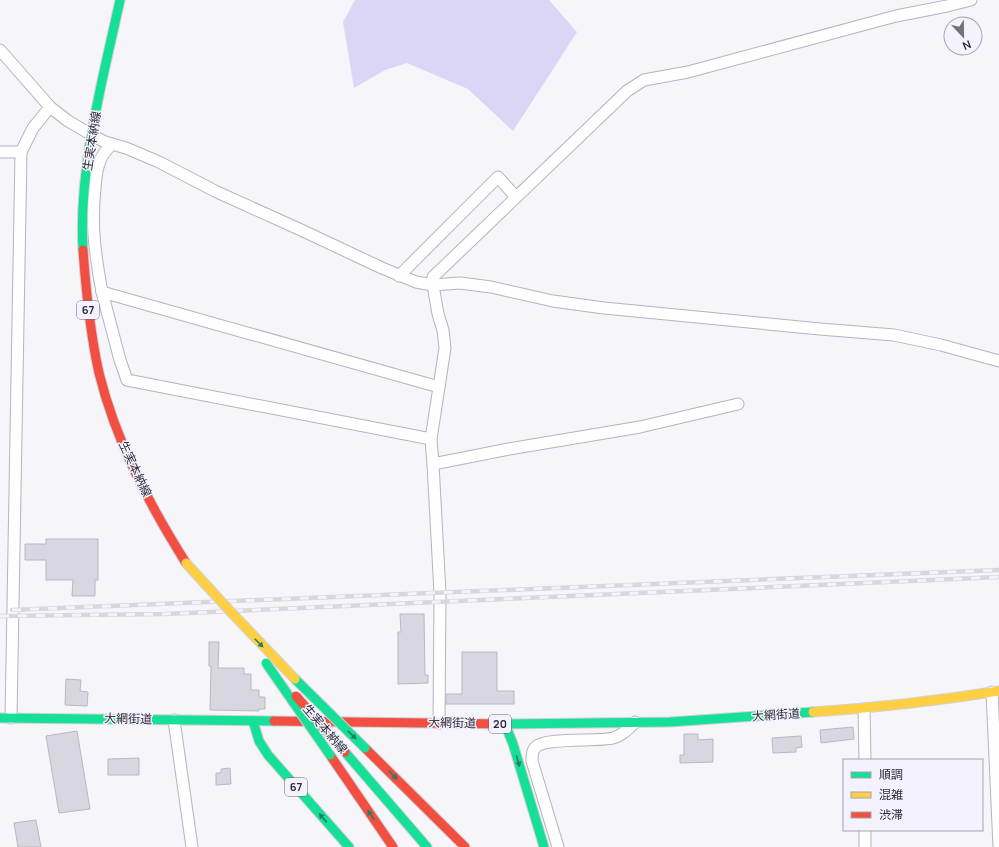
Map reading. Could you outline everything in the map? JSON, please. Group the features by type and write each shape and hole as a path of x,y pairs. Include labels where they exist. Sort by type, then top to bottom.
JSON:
{"main road":[{"name":"生実本納線","path":"120,0 92,135 82,206 84,260 89,315 96,354 107,402 120,440 169,537 226,618 253,649"},
{"path":"186,563 248,632 465,847"},
{"name":"生実本納線","path":"393,847 264,661 427,847"},
{"name":"大網街道","path":"6,718 505,724 670,722 864,709 936,701 995,691"},
{"name":"67","path":"253,721 259,741 268,755 349,847"},
{"path":"502,745 505,724"},
{"path":"505,724 513,744 544,847"}],"street":[{"path":"439,723 440,593 431,439 445,348 443,330 438,314 433,285 433,277 627,91 644,80 688,72 896,16 971,0"},
{"path":"0,50 50,107 68,121 92,135 105,142 126,148 158,162 217,192 399,276 416,282 433,285 460,283 491,287 553,301 604,308 812,328 894,334 999,361"},
{"path":"6,718 21,152 33,128 50,107"},
{"path":"112,144 103,154 97,171 93,226 95,251 102,292 120,360 128,380 431,439"},
{"path":"0,152 21,152"},
{"path":"399,276 498,177 516,197"},
{"path":"102,292 439,387"},
{"path":"433,464 509,449 640,427 738,404"},
{"path":"995,691 999,847"},
{"path":"864,709 864,759"},
{"path":"174,720 192,847"},
{"path":"558,847 532,761 532,753 540,744 614,738 623,733 635,722"},
{"path":"865,831 865,847"}],"shaded area":[{"path":"355,0 549,0 577,32 513,131 468,89 407,63 385,70 354,88 343,22"}],"building":[{"path":"46,539 98,539 98,580 95,580 95,596 72,596 73,580 46,580 46,560 25,560 25,544 46,544"},
{"path":"400,614 424,614 425,675 428,675 428,683 398,684 398,632 401,632"},
{"path":"209,642 219,642 218,668 244,668 244,674 251,674 251,690 259,690 259,697 265,697 265,709 259,709 259,711 210,710 211,666 209,666"},
{"path":"462,652 497,652 497,691 514,691 514,704 446,704 446,694 462,694"},
{"path":"66,679 81,680 80,691 88,692 87,706 65,705"},
{"path":"853,727 854,739 821,743 820,730"},
{"path":"77,731 90,809 59,813 46,736"},
{"path":"684,734 698,734 698,740 713,739 713,762 680,763 680,755 684,755"},
{"path":"801,736 802,747 796,748 796,752 773,753 772,738"},
{"path":"139,758 139,775 108,775 108,759"},
{"path":"230,768 231,784 216,785 216,773 221,773 221,769"},
{"path":"36,820 41,847 18,847 14,823"}],"railway":[{"path":"12,610 999,570"},
{"path":"0,616 165,614 999,577"}],"traffic: fast":[{"path":"83,250 82,219 88,156 93,124 120,0"},
{"path":"266,663 330,755"},
{"path":"295,679 365,748"},
{"path":"503,724 670,722 813,712"},
{"path":"0,718 274,721"},
{"path":"253,721 259,741 268,755 349,847"},
{"path":"505,724 513,744 544,847"},
{"path":"345,752 427,847"}],"traffic: slow":[{"path":"186,563 295,679"},
{"path":"813,712 906,704 999,691"}],"traffic: jam":[{"path":"83,250 93,343 106,399 124,448 135,472 159,518 186,563"},
{"path":"296,696 345,752"},
{"path":"274,721 503,724"},
{"path":"365,748 465,847"},
{"path":"330,755 393,847"}]}
